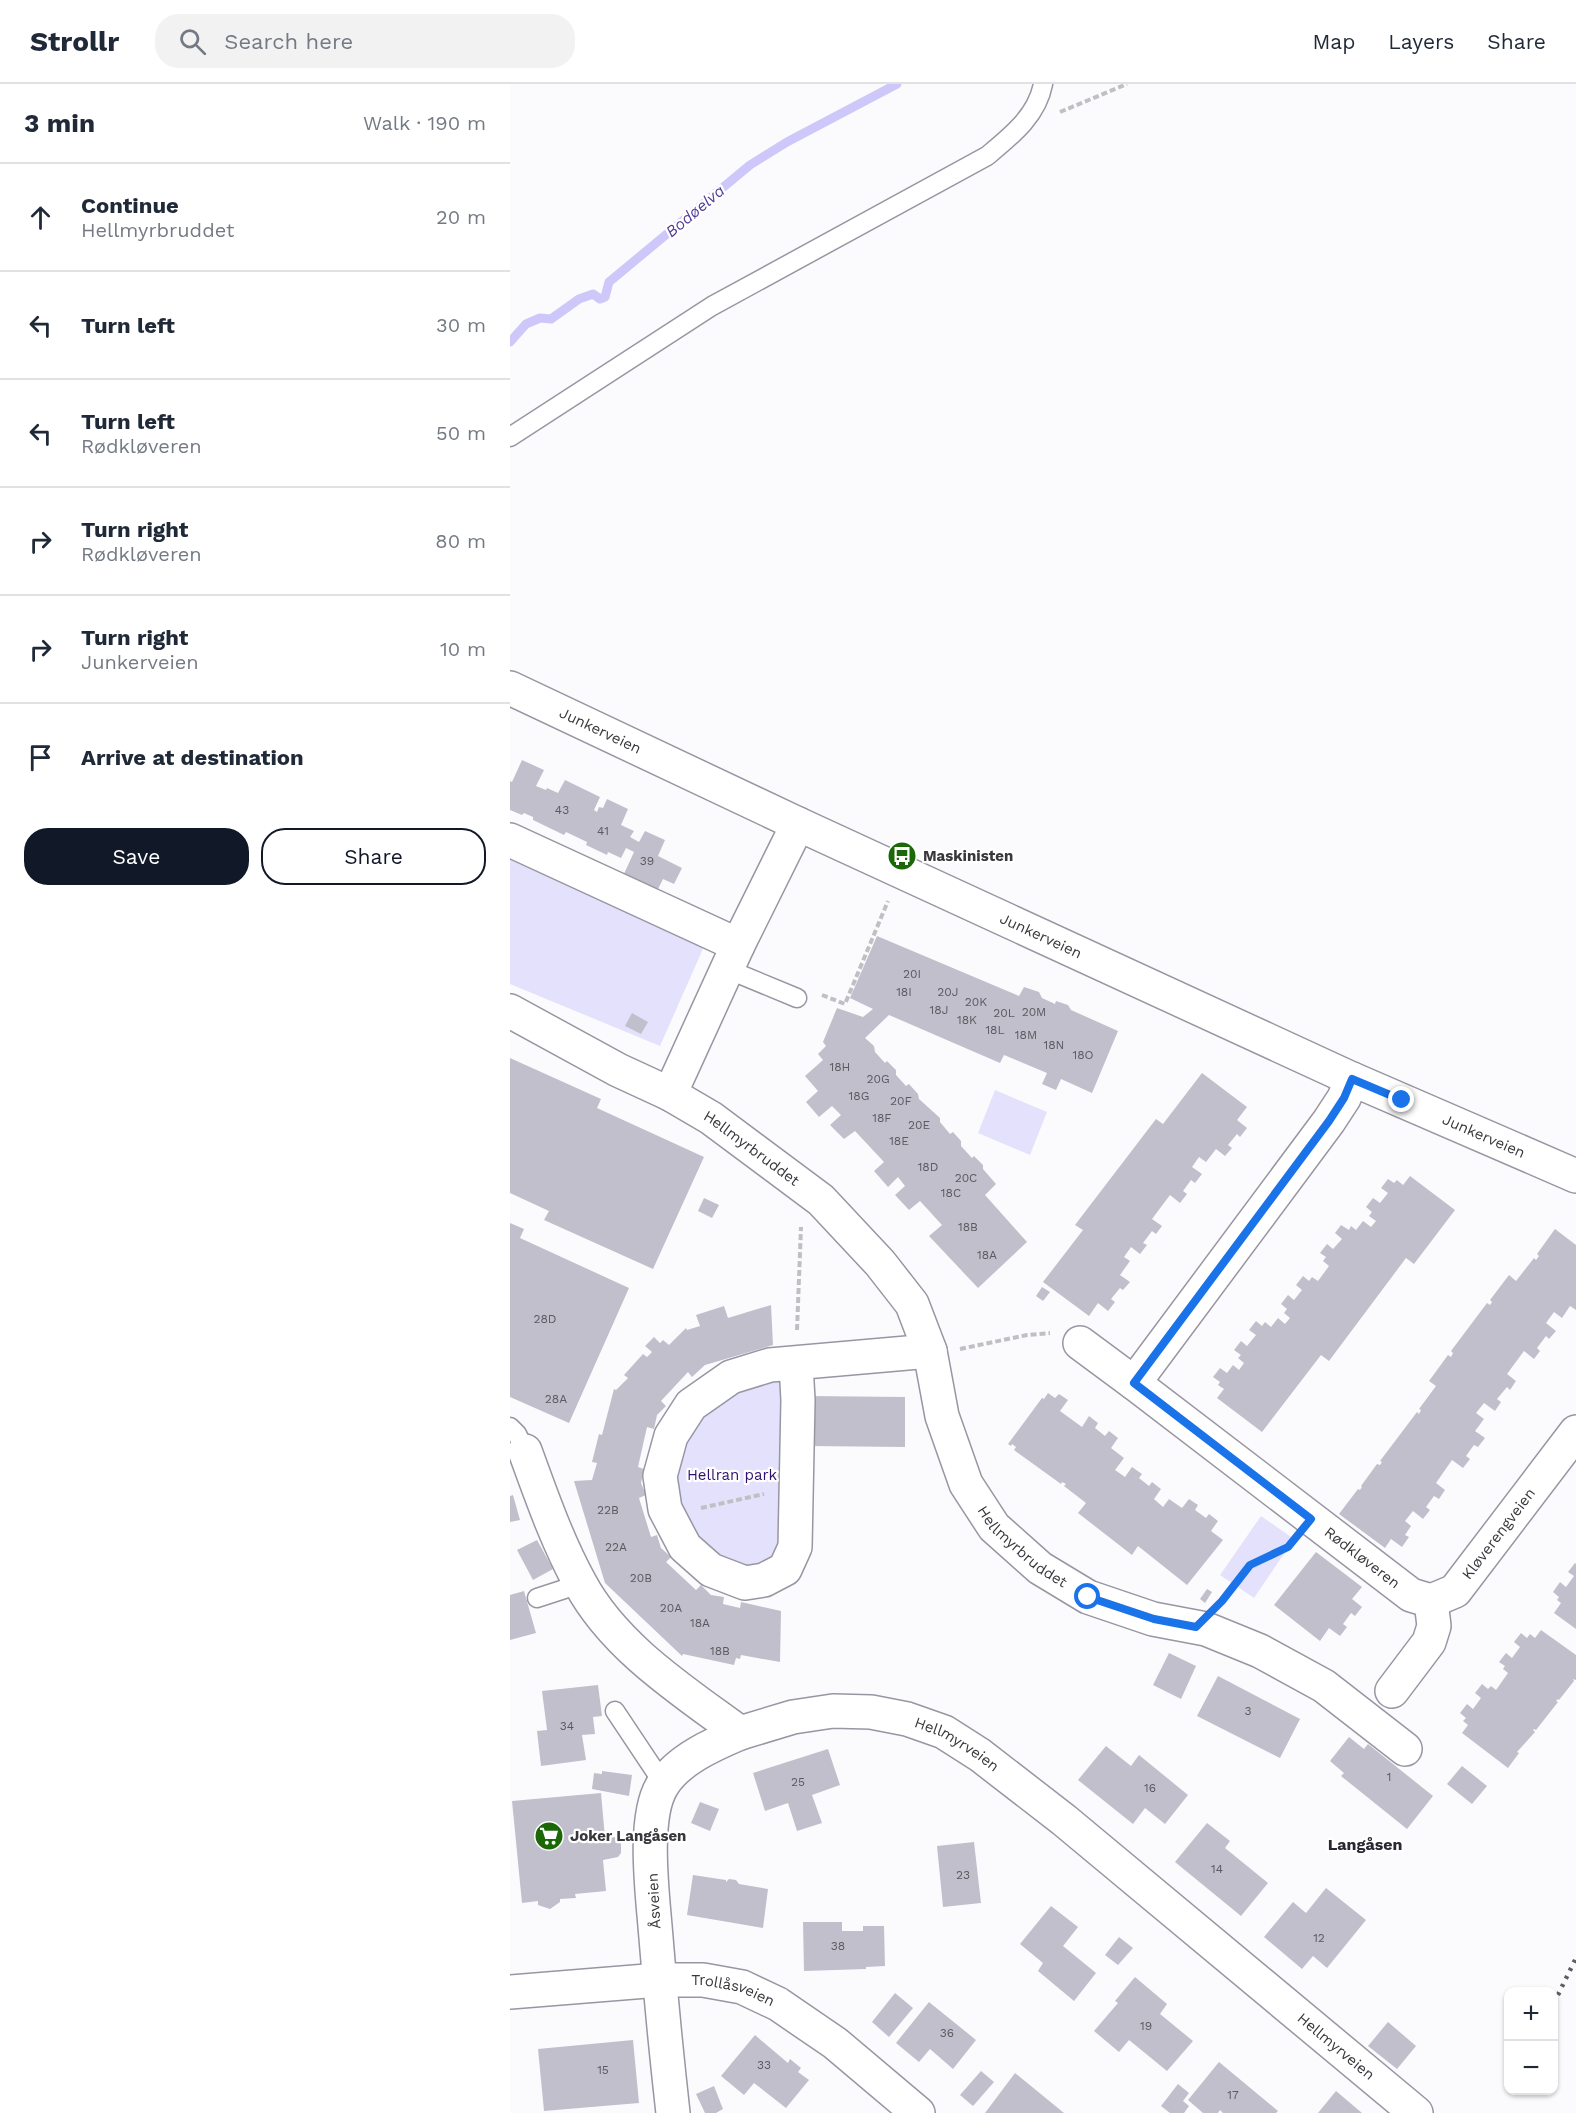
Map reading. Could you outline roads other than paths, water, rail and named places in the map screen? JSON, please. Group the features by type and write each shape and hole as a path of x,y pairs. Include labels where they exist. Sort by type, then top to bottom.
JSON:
{"street":[{"name":"Junkerveien","path":"510,688 798,824 1352,1079 1576,1176"},
{"path":"670,1094 732,957 798,824"},
{"path":"510,840 732,957"},
{"name":"Hellmyrbruddet","path":"510,1011 618,1070 670,1094 711,1118 821,1200 873,1255 912,1304 930,1351 942,1416 966,1484 994,1527 1040,1568 1088,1597 1154,1619 1196,1627 1260,1651 1324,1686 1405,1749"},
{"path":"1134,1383 1329,1121 1344,1098 1352,1079"},
{"name":"Rødkløveren","path":"1080,1343 1411,1595 1431,1601"},
{"path":"796,1364 798,1400 795,1546 785,1569 764,1580 745,1583 711,1570 685,1547 665,1509 660,1476 671,1436 691,1405 731,1377 770,1365 930,1351"},
{"name":"Kløverengveien","path":"1431,1601 1455,1591 1576,1432"},
{"path":"517,1439 580,1584 603,1616 636,1652 674,1685 740,1733"},
{"path":"1392,1691 1429,1642 1434,1626 1431,1601"},
{"name":"Hellmyrveien","path":"740,1733 793,1717 833,1711 870,1712 898,1717 944,1732 980,1755 1064,1820 1416,2113"},
{"name":"Åsveien","path":"673,2113 651,1876 653,1811 656,1797 663,1783 695,1755 715,1743 740,1733"},
{"name":"Trollåsveien","path":"510,1992 659,1980 703,1980 742,1987 778,2004 835,2043 918,2113"}],"lane":[{"path":"510,437 712,306 987,156 1021,127 1042,92 1043,84"},
{"path":"732,957 805,994"},
{"path":"537,1598 580,1584"},
{"path":"615,1712 663,1783"}],"waterway":[{"name":"Bodøelva","path":"510,342 526,324 540,318 551,319 579,299 593,294 600,299 605,297 609,282 750,165 787,142 897,84"}],"railway":[{"path":"1558,1995 1576,1958"}],"place":[{"name":"Maskinisten","path":"902,856"},
{"name":"Joker Langåsen","path":"549,1836"}],"district":[{"name":"Langåsen","path":"1365,1844"}],"park label":[{"name":"Hellran park","path":"732,1475"}]}
